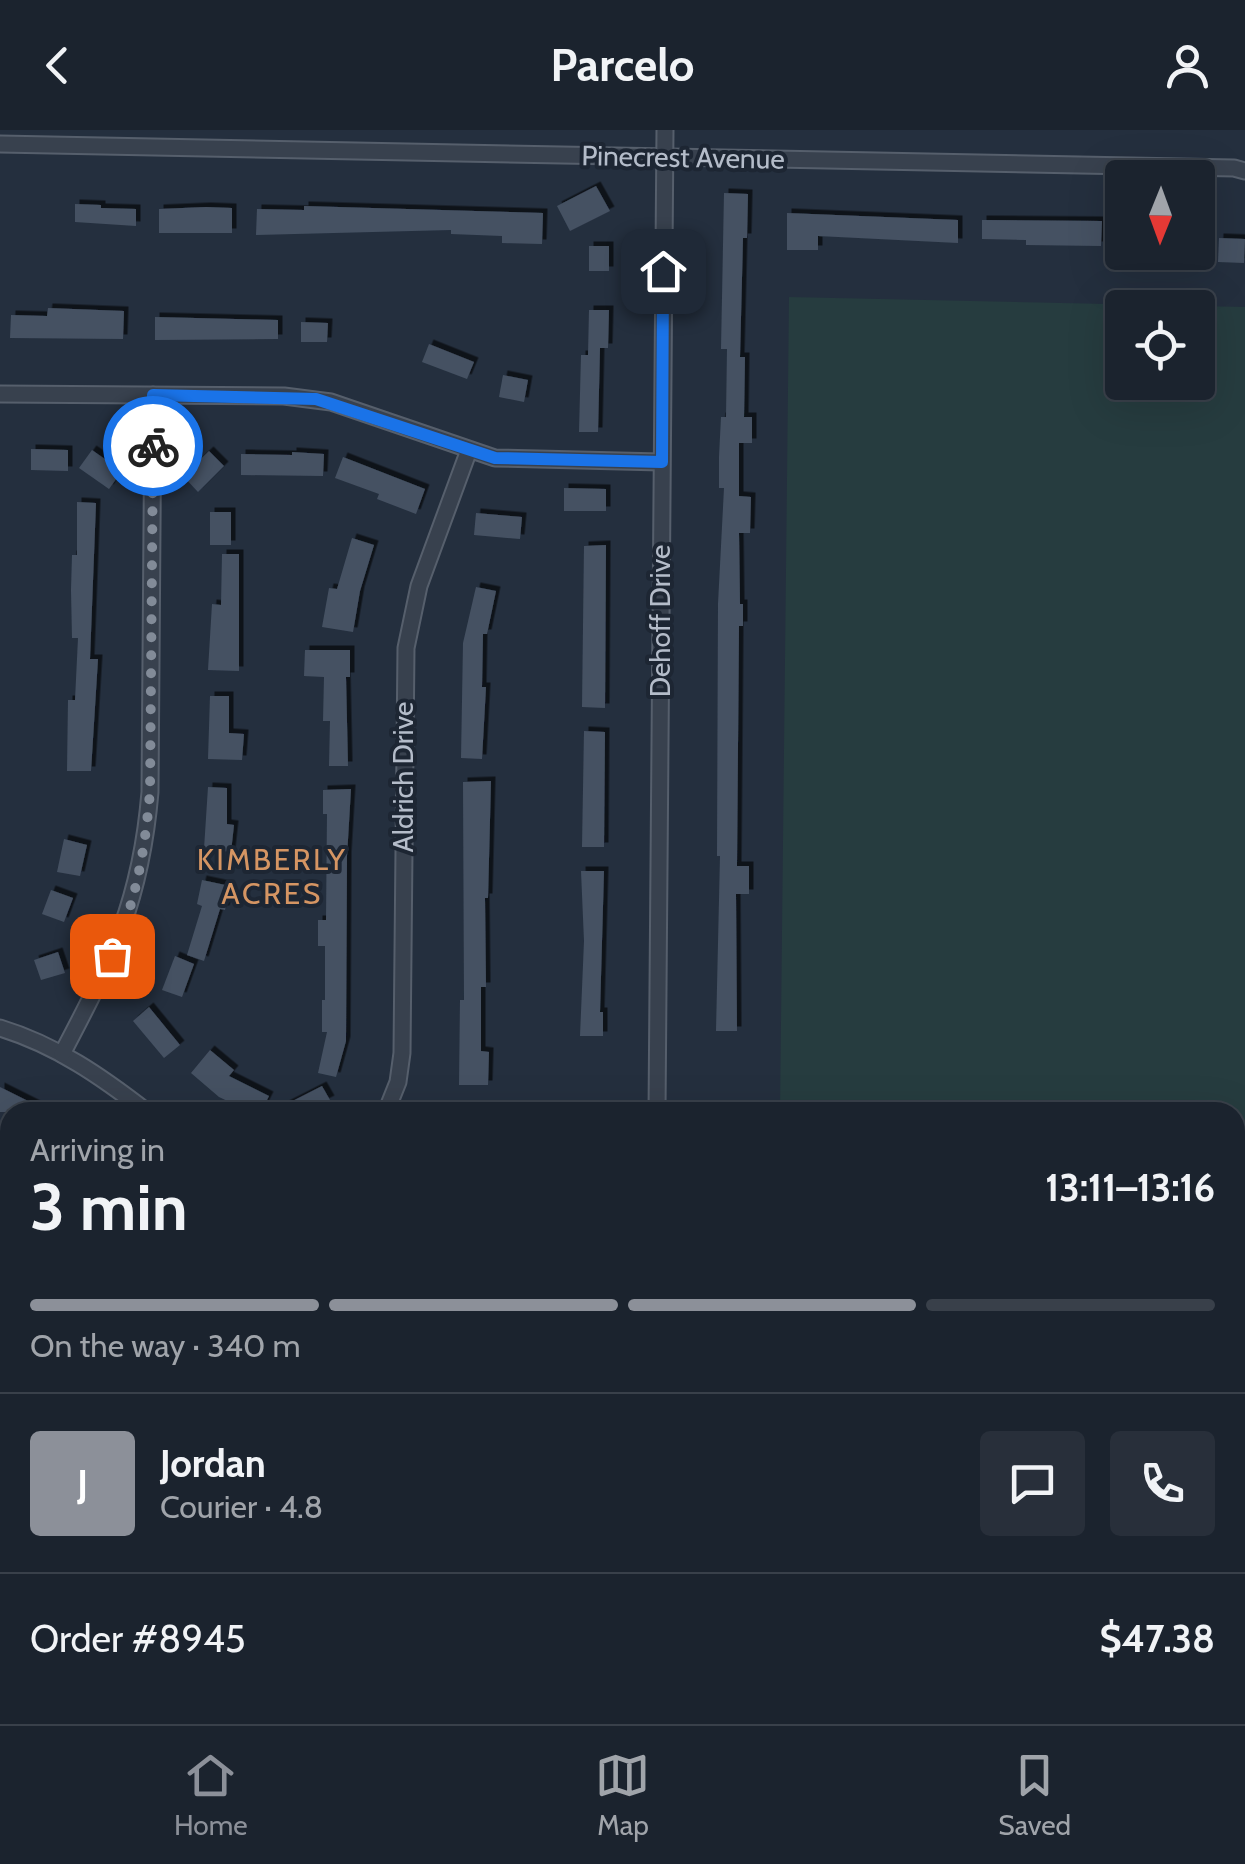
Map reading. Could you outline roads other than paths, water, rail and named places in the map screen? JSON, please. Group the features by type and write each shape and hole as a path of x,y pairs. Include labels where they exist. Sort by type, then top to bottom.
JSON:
{"street":[{"name":"Dehoff Drive","path":"657,1102 664,130"},
{"name":"Pinecrest Avenue","path":"0,144 1245,171"},
{"path":"0,394 316,399 469,450 517,460 662,462"},
{"path":"62,1054 122,934 137,888 146,840 150,792 153,395"},
{"name":"Aldrich Drive","path":"390,1102 398,1082 402,1053 406,648 418,586 469,450"},
{"path":"0,1028 62,1054 104,1078 134,1102"}],"district":[{"name":"KIMBERLY ACRES","path":"272,877"}]}
